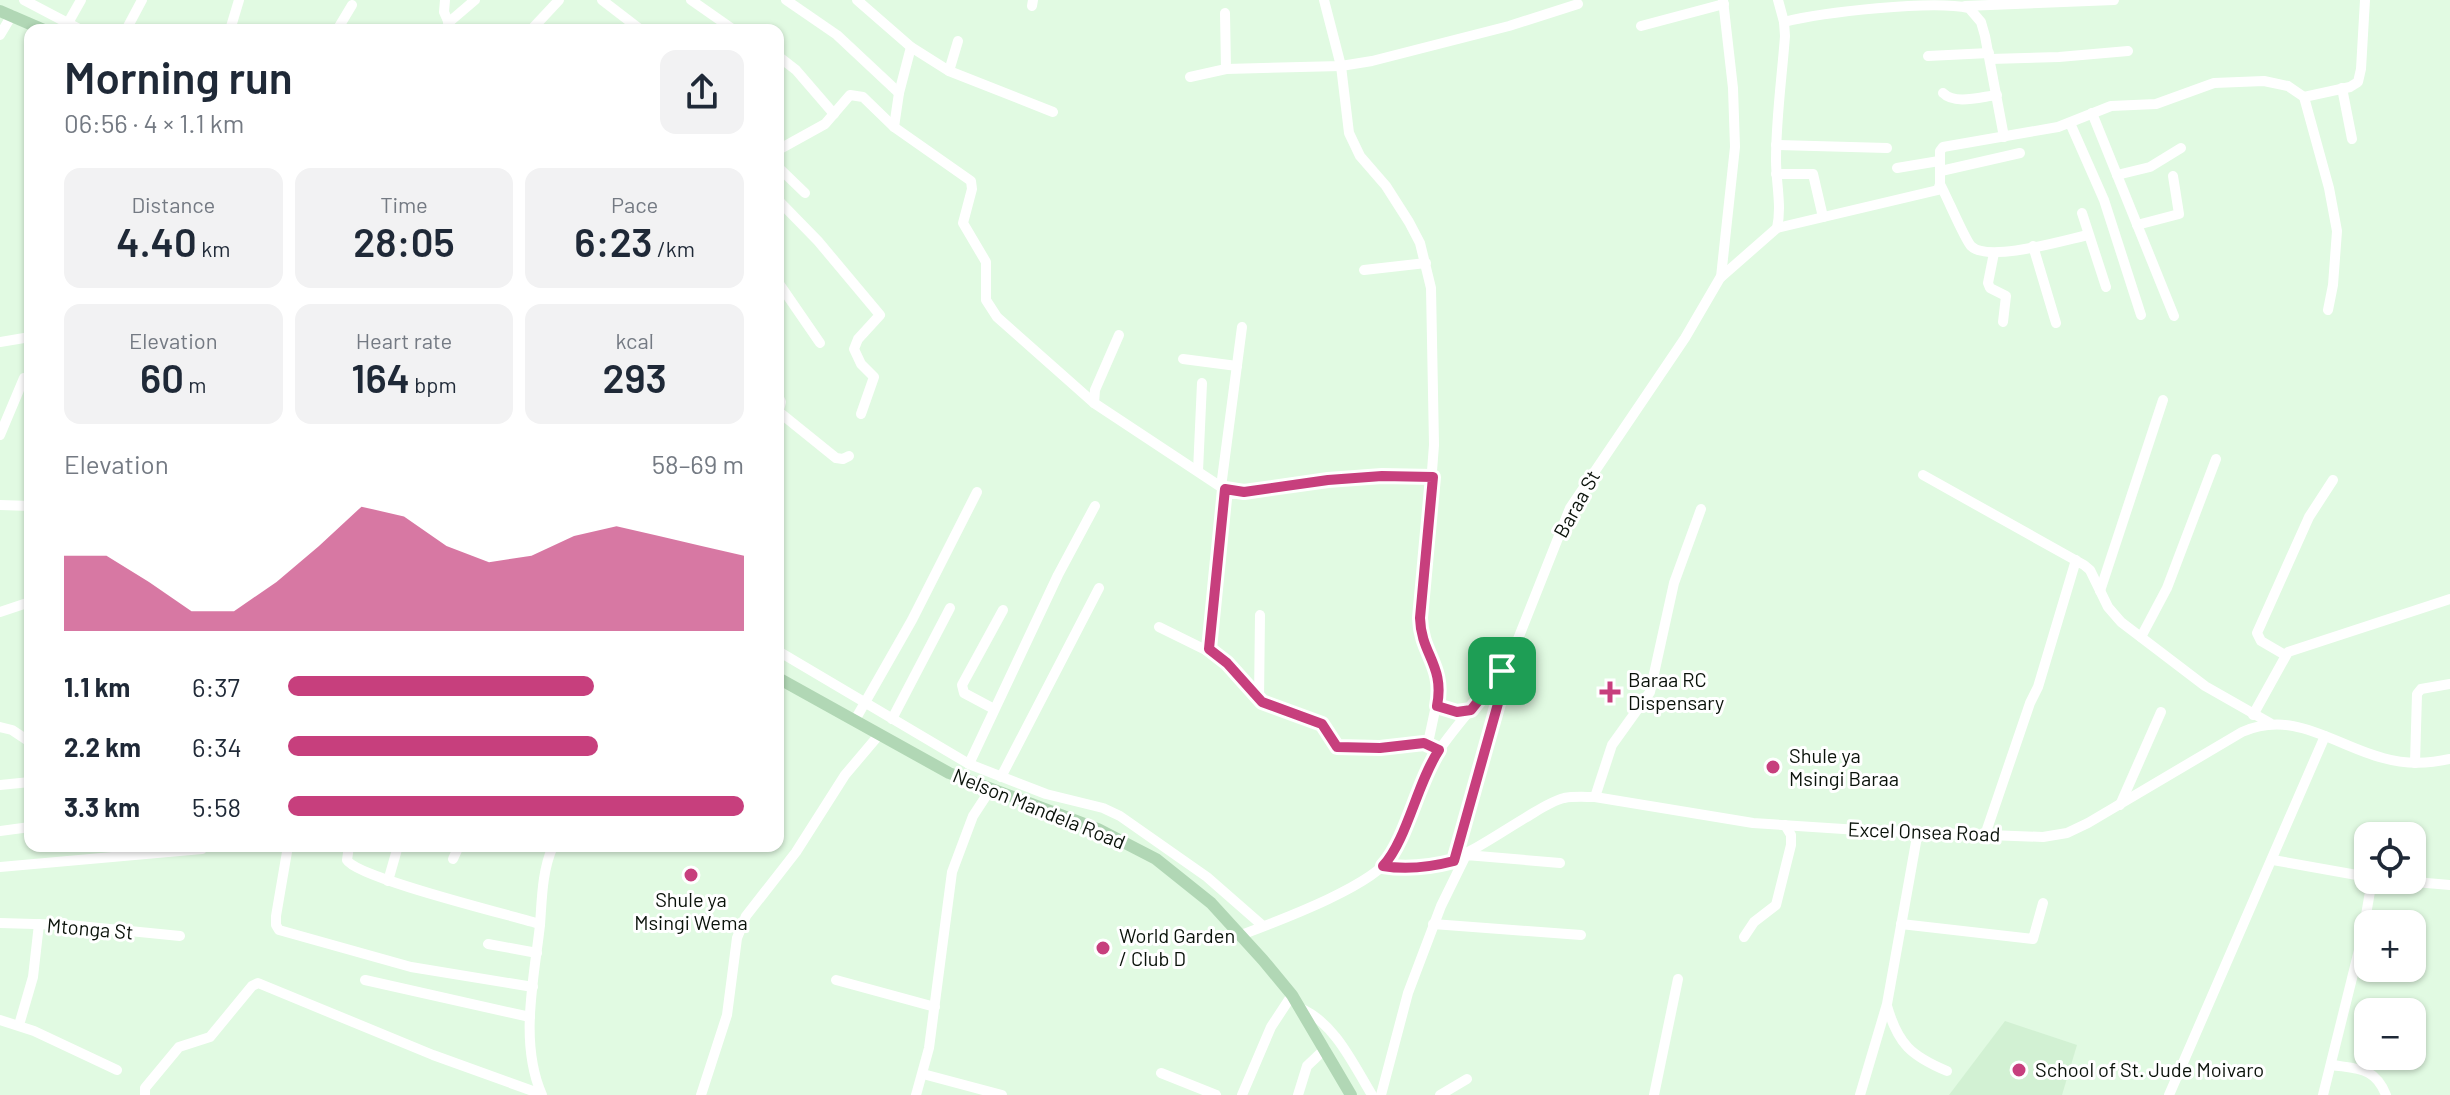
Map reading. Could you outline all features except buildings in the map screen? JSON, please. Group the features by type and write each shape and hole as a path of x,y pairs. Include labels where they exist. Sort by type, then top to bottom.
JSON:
{"main road":[{"path":"6,13 31,24"},
{"name":"Nelson Mandela Road","path":"784,681 949,773 1128,843 1180,877 1211,903 1292,995 1351,1095"}],"street":[{"path":"24,0 68,23 81,0"},
{"path":"129,24 142,0"},
{"path":"232,24 239,0"},
{"path":"445,0 444,12 449,24"},
{"path":"452,24 475,0"},
{"path":"537,24 559,0"},
{"path":"602,0 633,24"},
{"path":"691,0 723,24"},
{"path":"786,0 837,35 899,93"},
{"path":"857,0 911,47 949,71 1053,112"},
{"path":"1324,0 1341,66 1348,127 1354,146 1397,202 1420,243 1431,288 1433,477 1420,618 1421,634 1440,682 1428,743"},
{"path":"1778,0 1784,22 1776,145 1777,228 1934,192 1940,184"},
{"path":"1784,22 1831,13 1927,2 1963,6 2114,0"},
{"path":"2304,97 2354,85 2360,78 2365,0"},
{"path":"1641,26 1723,2 1733,88 1735,147 1720,278"},
{"path":"1190,77 1226,69 1341,66 1372,61 1578,4"},
{"path":"341,24 352,5"},
{"path":"1963,6 1973,11 1981,22 2004,137"},
{"path":"0,35 6,13"},
{"path":"1225,13 1226,69"},
{"path":"949,71 958,41"},
{"path":"894,127 911,47"},
{"path":"1928,56 2059,57 2128,51"},
{"path":"784,61 834,114"},
{"path":"2088,235 1994,253 1970,245 1940,184 1940,151 1943,147 2070,123 2111,106 2156,104 2224,82 2275,82 2288,86 2304,97 2329,188 2337,231 2328,310"},
{"path":"2342,88 2352,139"},
{"path":"1943,93 1950,99 1997,95"},
{"path":"784,147 825,124 847,98 858,95 894,127 971,181 972,189 963,220 986,262 986,300 997,317 1094,403 1223,488 1244,492 1314,481 1382,476 1433,477"},
{"path":"2092,113 2174,316"},
{"path":"2070,123 2104,200 2141,315"},
{"path":"1776,145 1887,148"},
{"path":"2117,175 2150,167 2181,148"},
{"path":"1897,168 1940,166 2020,153"},
{"path":"784,173 805,193"},
{"path":"1776,174 1813,174 1823,217"},
{"path":"2137,225 2179,214 2173,176"},
{"path":"784,206 827,251 880,315 858,339 854,349 861,364 874,377 861,414"},
{"path":"2082,213 2106,287"},
{"name":"Baraa St","path":"1383,866 1393,852 1427,769 1512,654 1570,508 1685,338 1720,278 1777,228"},
{"path":"2033,246 2056,323"},
{"path":"1994,253 1988,283 1990,288 2006,296 2003,322"},
{"path":"1364,270 1426,263"},
{"path":"784,291 820,343"},
{"path":"1209,649 1223,488 1242,327"},
{"path":"1094,403 1096,387 1119,335"},
{"path":"0,342 24,338"},
{"path":"1183,359 1237,366"},
{"path":"0,435 24,378"},
{"path":"1198,471 1202,383"},
{"path":"2100,591 2163,400"},
{"path":"784,418 836,458 849,456"},
{"path":"2141,637 2167,588 2216,459"},
{"path":"1923,475 2090,570 2115,614 2205,686 2253,715 2270,723 2287,724 2325,736 2385,759 2415,763 2450,759"},
{"path":"2285,655 2261,641 2258,631 2309,517 2333,480"},
{"path":"855,720 867,703 977,492"},
{"path":"0,505 24,506"},
{"path":"969,764 1063,565 1095,506"},
{"path":"1595,797 1612,745 1650,692 1674,583 1701,509"},
{"path":"1985,835 2038,687 2076,560"},
{"path":"1001,777 1099,588"},
{"path":"2253,715 2285,655 2293,650 2405,611 2450,599"},
{"path":"0,612 24,604"},
{"path":"892,719 950,608"},
{"path":"994,709 964,693 962,685 1003,610"},
{"path":"1259,700 1260,615"},
{"path":"1159,627 1209,649 1227,663 1259,700 1322,724 1337,747 1428,743 1439,750"},
{"path":"784,655 969,764 1055,797 1103,808 1120,816 1207,877 1263,926"},
{"path":"1454,861 1499,700 1502,671"},
{"path":"2415,763 2417,694 2421,689 2450,684"},
{"path":"1437,706 1457,712 1471,710"},
{"path":"2120,805 2161,712"},
{"name":"Excel Onsea Road","path":"1383,866 1415,868 1454,861 1559,800 1595,797 1753,823 1985,835 2058,835 2088,823 2242,732 2270,723"},
{"path":"0,727 24,738"},
{"path":"701,1095 727,1015 737,938 746,916 796,852 845,775 878,736"},
{"path":"2169,1095 2325,736"},
{"path":"0,785 24,783"},
{"path":"916,1095 923,1074 935,1007 952,872 968,827 990,790"},
{"path":"1744,937 1754,922 1776,905 1791,845 1791,835 1785,825"},
{"path":"0,831 24,828"},
{"path":"1860,1095 1887,1004 1918,831"},
{"path":"0,867 168,852"},
{"path":"287,852 276,916 279,930 411,967 533,987"},
{"path":"348,852 350,866 388,881 540,924"},
{"path":"388,881 396,852"},
{"path":"453,859 456,852"},
{"path":"541,1094 531,1056 530,1017 543,884 551,852"},
{"path":"1381,1095 1401,1016 1433,924 1466,855 1560,863"},
{"path":"2273,860 2354,875"},
{"path":"1241,935 1355,884 1383,866"},
{"path":"2426,883 2450,885"},
{"path":"2323,1095 2362,938 2368,894"},
{"path":"1901,924 2033,939 2043,903"},
{"name":"Mtonga St","path":"0,923 180,936"},
{"path":"19,1025 33,977 39,924"},
{"path":"1433,924 1581,935"},
{"path":"488,944 537,953"},
{"path":"1654,1095 1678,979"},
{"path":"365,980 530,1017"},
{"path":"836,980 935,1007"},
{"path":"145,1095 145,1088 174,1051 210,1037 252,986 258,983 433,1055 541,1094"},
{"path":"1242,1095 1271,1027 1292,995"},
{"path":"1887,1004 1906,1047 1914,1055 1947,1071"},
{"path":"1300,1008 1322,1021 1372,1095"},
{"path":"0,1020 19,1025 117,1070"},
{"path":"1298,1095 1307,1066 1325,1049"},
{"path":"2332,1065 2371,1073 2379,1080 2386,1095"},
{"path":"1161,1073 1216,1095"},
{"path":"923,1074 1002,1095"},
{"path":"1440,1095 1467,1079"}],"shaded area":[{"name":"School of St. Jude Moivaro","path":"2005,1021 2077,1045 2062,1095 1949,1095"}],"place":[{"name":"Baraa RC Dispensary","path":"1610,692"},
{"name":"Shule ya Msingi Baraa","path":"1773,767"},
{"name":"Shule ya Msingi Wema","path":"691,875"},
{"name":"World Garden / Club D","path":"1103,948"},
{"name":"School of St. Jude Moivaro","path":"2019,1070"}],"route":[{"path":"1382,476 1433,477 1420,618 1421,634 1440,682 1437,706 1457,712 1471,710 1502,671 1499,700 1454,861 1415,868 1383,866 1393,852 1427,769 1439,750 1428,743 1380,748 1337,747 1322,724 1259,700 1227,663 1209,649 1225,489 1244,492 1328,480 1382,476"}]}
